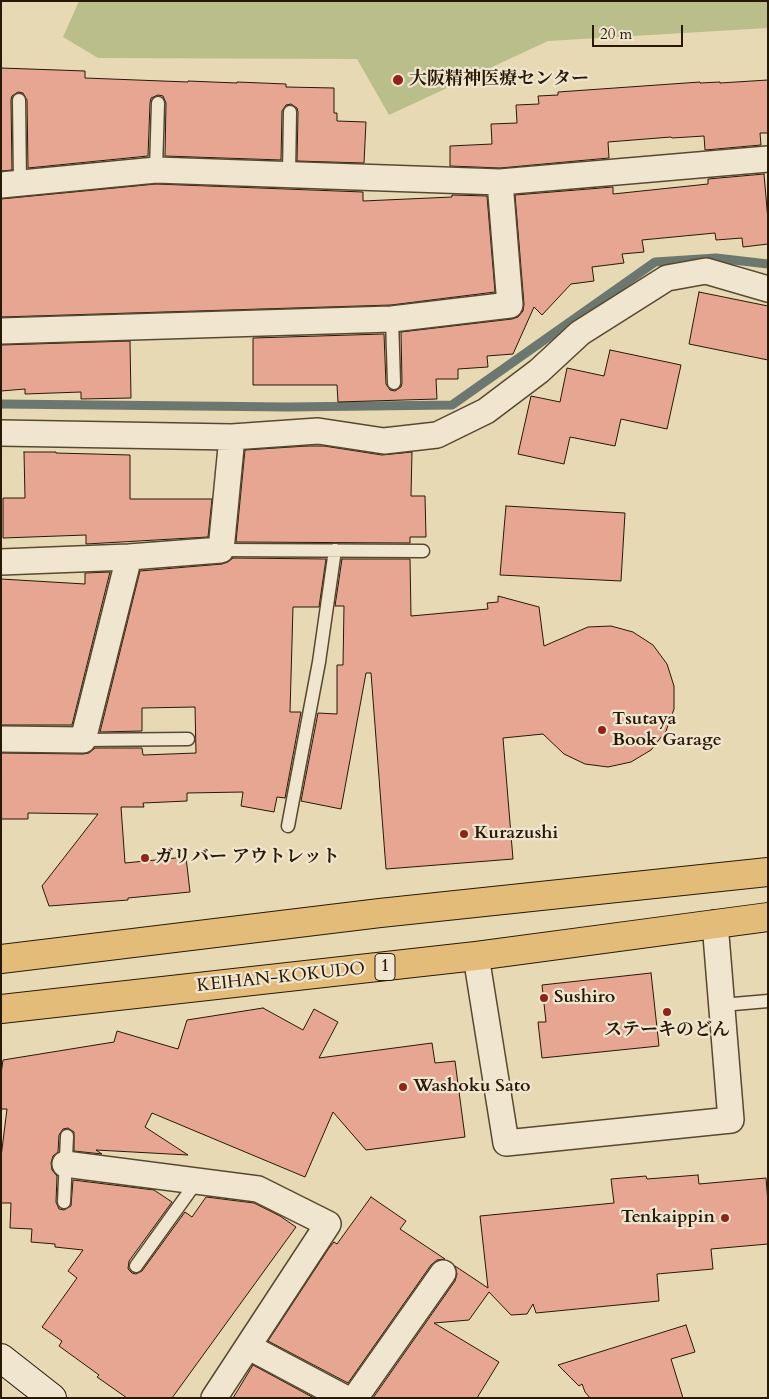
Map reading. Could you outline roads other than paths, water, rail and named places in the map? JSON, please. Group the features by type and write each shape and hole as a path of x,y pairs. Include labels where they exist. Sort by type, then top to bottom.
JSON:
{"highway":[{"path":"1,959 380,913 768,872"},
{"name":"KEIHAN-KOKUDO","path":"1,1009 476,956 715,923 768,918"}],"street":[{"path":"11,183 156,170 500,182 768,159"},
{"path":"1,331 392,319 510,306 500,182"},
{"path":"1,433 232,437 318,431 384,441 437,435 486,411 539,371 580,333 666,278 706,271 768,289"},
{"path":"1,562 129,557 221,550 232,437"},
{"path":"1,739 83,740 129,557"},
{"path":"476,956 506,1143 731,1120 715,923"},
{"path":"65,1164 258,1189 328,1224 214,1398"},
{"path":"354,1398 443,1273"},
{"path":"249,1347 345,1398"},
{"path":"1,1358 52,1398"}],"lane":[{"path":"11,183 19,100"},
{"path":"156,170 158,103"},
{"path":"289,175 290,112"},
{"path":"392,319 394,383"},
{"path":"221,550 423,551"},
{"path":"288,826 319,662 335,550"},
{"path":"83,740 188,739"},
{"path":"722,1005 768,1001"},
{"path":"64,1202 67,1136"},
{"path":"136,1266 197,1181"}],"waterway":[{"path":"1,404 288,407 452,405 655,262 716,258 768,264"}],"place":[{"name":"大阪精神医療センター","path":"398,80"},
{"name":"Tsutaya Book Garage","path":"602,730"},
{"name":"Kurazushi","path":"464,834"},
{"name":"ガリバー アウトレット","path":"145,858"},
{"name":"Sushiro","path":"544,998"},
{"name":"ステーキのどん","path":"667,1012"},
{"name":"Washoku Sato","path":"403,1087"},
{"name":"Tenkaippin","path":"725,1218"}]}
